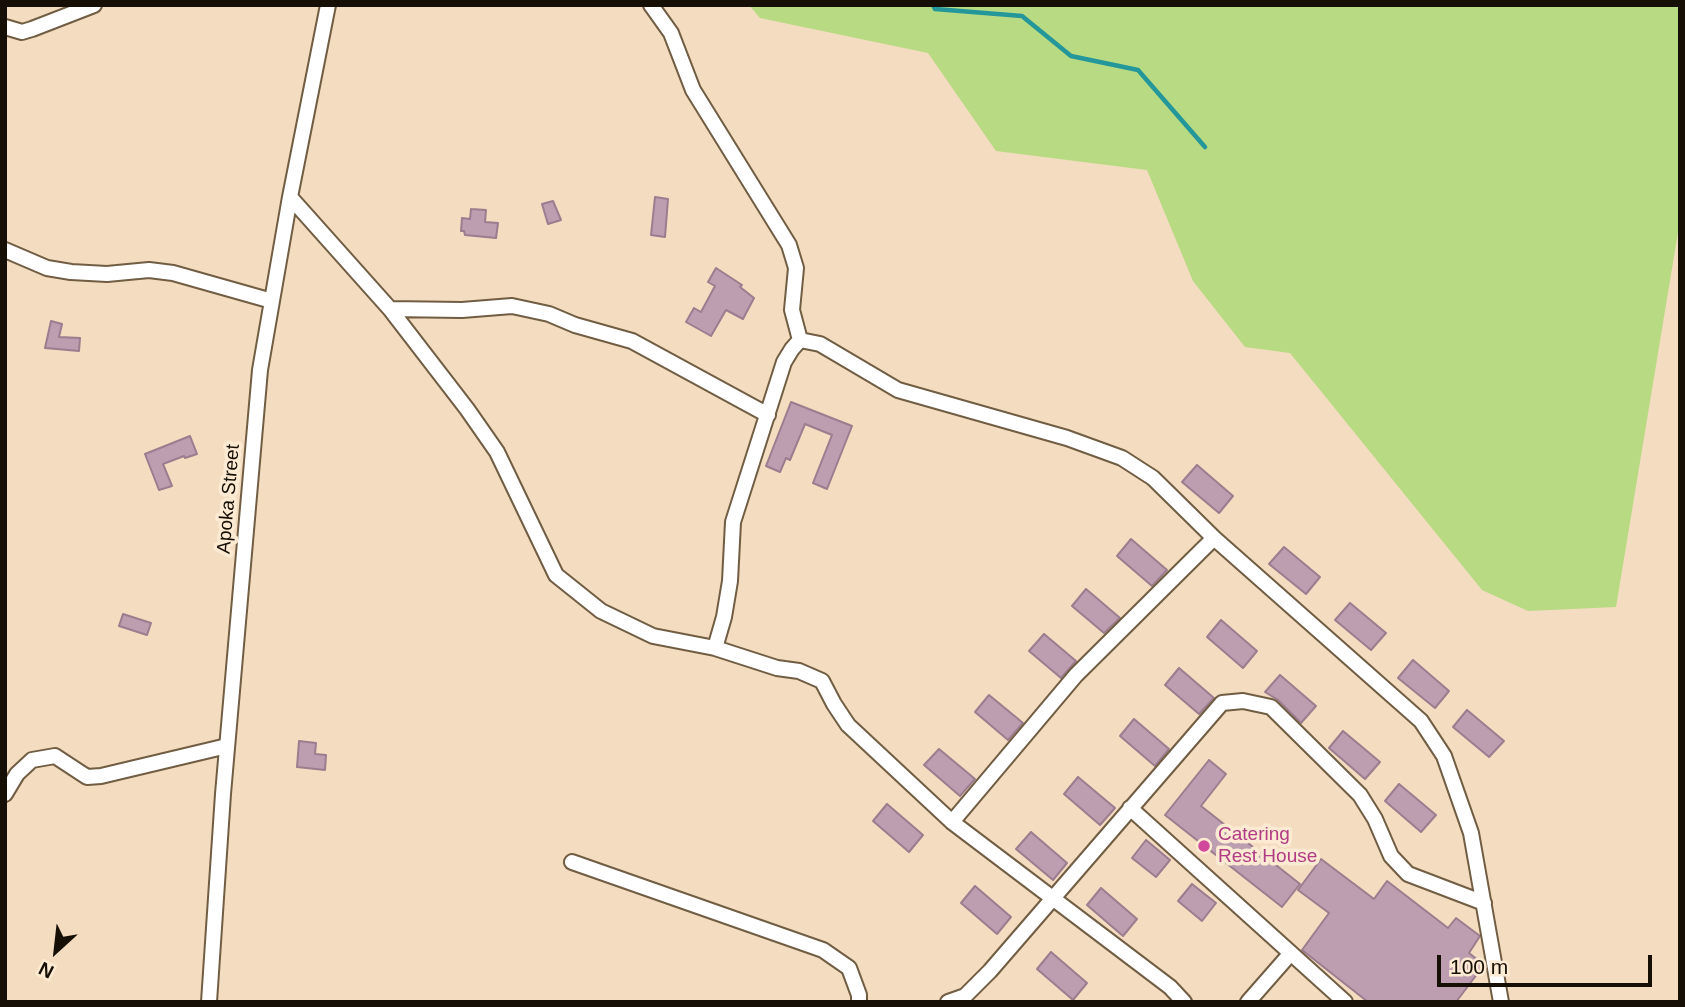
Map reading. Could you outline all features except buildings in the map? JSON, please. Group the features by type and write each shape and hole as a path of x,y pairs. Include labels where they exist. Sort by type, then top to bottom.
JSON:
{"street":[{"name":"Apoka Street","path":"209,1002 227,746 260,370 290,197 328,5"},
{"path":"651,5 671,33 693,90 789,245 796,268 792,310 800,341"},
{"path":"5,27 22,32 89,6"},
{"path":"290,197 390,309 467,409 497,452 556,575 601,611 653,636 715,648 777,668 799,671 822,681 848,725 952,822 1170,987 1184,1002"},
{"path":"5,250 47,268 107,274 149,270 173,273 272,301"},
{"path":"390,309 462,310 512,306 550,314 575,325 632,341 768,415"},
{"path":"715,648 730,581 733,522 785,362 800,341"},
{"path":"800,341 820,344 898,390 1067,438 1122,458 1153,478 1214,538 1422,721 1444,756 1471,833 1501,1002"},
{"path":"952,822 1076,675 1214,538"},
{"path":"948,1002 965,996 982,979 1222,703 1242,701 1271,707 1360,795 1391,856 1408,874 1484,903"},
{"path":"5,794 17,774 32,760 55,756 87,777 101,776 227,746"},
{"path":"1130,808 1345,1002"},
{"path":"572,862 823,950 849,968 859,1002"},
{"path":"1248,1002 1291,953"}],"green space":[{"path":"749,5 1680,5 1680,220 1616,607 1528,611 1482,590 1290,353 1245,347 1193,281 1147,170 996,151 928,53 760,18"}],"waterway":[{"path":"933,5 935,9 1022,16 1071,56 1138,70 1205,147"}],"place":[{"name":"Catering Rest House","path":"1204,846"}]}
